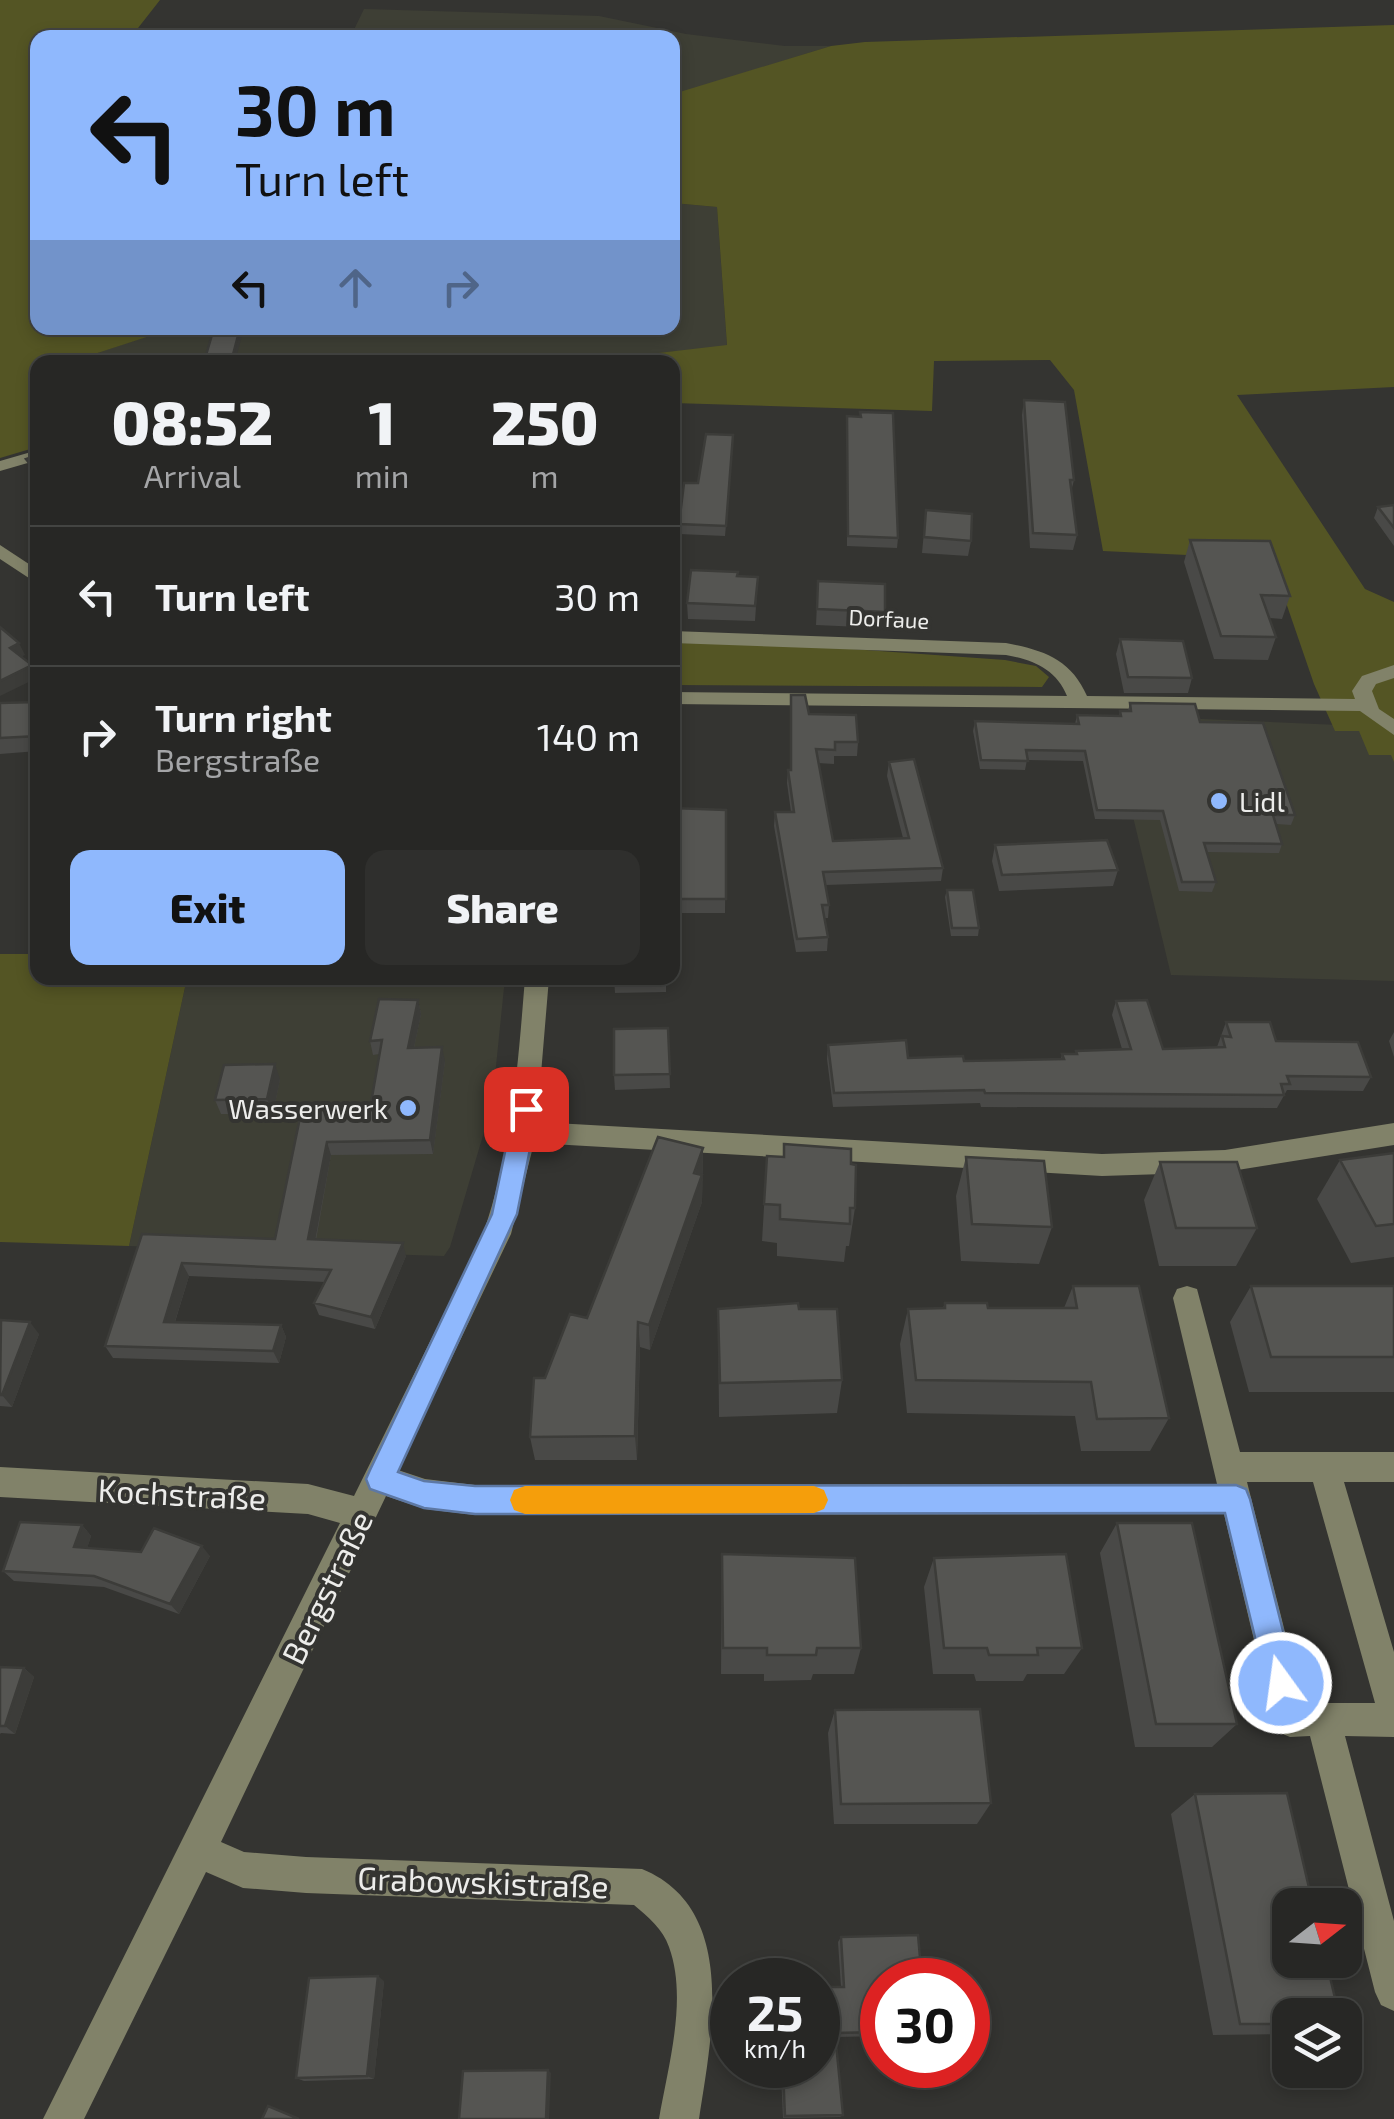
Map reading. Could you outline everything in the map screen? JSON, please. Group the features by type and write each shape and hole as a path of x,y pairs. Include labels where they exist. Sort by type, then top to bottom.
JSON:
{"street":[{"path":"0,466 30,457"},
{"path":"0,550 30,572"},
{"name":"Dorfaue","path":"680,637 1006,649 1038,654 1057,664 1068,676 1080,701"},
{"path":"1394,671 1369,680 1362,692 1365,705 1394,729"},
{"path":"680,698 1365,705"},
{"name":"Bergstraße","path":"63,2119 363,1514 496,1234 513,1187 524,1132 536,985"},
{"path":"524,1132 1102,1165 1225,1161 1394,1134"},
{"path":"1186,1298 1290,1720 1394,1720"},
{"path":"380,1479 424,1494 475,1500 1232,1483 1324,1467 1394,1467"},
{"path":"1324,1467 1394,1710"},
{"name":"Kochstraße","path":"0,1482 308,1499 363,1514"},
{"path":"1324,1719 1394,1992"},
{"name":"Grabowskistraße","path":"198,1850 243,1870 642,1887 677,1921 692,1963 694,2027 678,2119"}],"shaded area":[{"path":"0,0 160,0 136,30 30,30 30,335 153,335 91,355 30,355 30,449 0,458"},
{"path":"364,9 599,16 667,30 354,30"},
{"path":"1394,25 1394,387 1237,395 1365,589 1394,602 1394,762 1391,755 1369,755 1359,731 1335,731 1314,684 1271,559 1103,551 1074,390 1050,360 934,361 932,411 680,403 680,355 641,355 727,345 717,207 680,204 680,92 831,46"},
{"path":"680,33 785,46 831,46 680,93"},
{"path":"680,204 717,207 727,346 641,355 91,355 151,335 680,335"},
{"path":"680,643 781,644 1005,660 1036,666 1049,677 1042,687 680,685"},
{"path":"1132,716 1339,725 1366,733 1394,755 1394,981 1171,975 1111,725"},
{"path":"0,954 30,954 30,985 185,985 129,1246 0,1242"},
{"path":"185,985 504,985 492,1105 444,1256 129,1246"}],"building":[{"path":"212,335 238,335 233,355 206,355"},
{"path":"1024,400 1065,402 1077,535 1033,533"},
{"path":"860,412 893,413 898,538 848,536 847,416 861,417"},
{"path":"706,434 733,435 726,526 680,524 684,483 698,483"},
{"path":"1394,505 1394,528 1378,507"},
{"path":"926,510 972,514 971,541 924,537"},
{"path":"1190,540 1270,541 1290,596 1261,595 1276,637 1221,636"},
{"path":"691,570 758,577 755,606 687,603"},
{"path":"818,581 885,584 885,612 817,609"},
{"path":"0,627 19,643 10,648 30,666 0,681"},
{"path":"1120,639 1183,641 1192,678 1128,677"},
{"path":"791,695 805,695 809,714 856,715 858,742 835,742 835,750 816,749 833,841 909,838 889,762 914,759 943,868 823,872 829,905 822,905 828,937 797,939 775,812 794,812 788,770"},
{"path":"30,702 30,736 0,738 0,703"},
{"path":"1130,703 1195,704 1200,722 1263,723 1295,815 1273,815 1282,844 1204,843 1216,882 1182,882 1163,811 1097,810 1085,751 1026,750 1028,761 981,760 975,721 1079,724 1077,715 1121,716 1120,711 1131,711"},
{"path":"680,808 726,810 726,899 680,899"},
{"path":"1107,840 1118,870 1002,875 995,845"},
{"path":"947,890 973,890 979,928 952,928"},
{"path":"379,999 418,1000 408,1048 442,1047 430,1140 327,1142 308,1239 403,1243 371,1317 314,1303 331,1270 182,1263 164,1322 281,1325 273,1351 105,1346 142,1234 275,1239 303,1103 371,1103 382,1040 370,1041"},
{"path":"1147,1000 1163,1049 1225,1047 1222,1036 1231,1037 1226,1022 1270,1022 1276,1041 1358,1042 1371,1077 1287,1076 1290,1084 1281,1084 1284,1095 984,1090 834,1093 828,1045 906,1040 908,1058 1064,1059 1062,1054 1077,1054 1076,1051 1131,1049 1116,1001"},
{"path":"668,1028 670,1074 614,1075 614,1029"},
{"path":"275,1064 267,1099 215,1100 224,1065"},
{"path":"658,1137 703,1148 694,1173 702,1175 649,1325 638,1322 635,1436 530,1437 534,1378 545,1378 570,1314 587,1318"},
{"path":"784,1144 851,1149 851,1164 856,1165 855,1208 850,1208 850,1224 780,1219 780,1205 764,1204 767,1156 784,1157"},
{"path":"1394,1153 1394,1224 1376,1226 1340,1160"},
{"path":"966,1157 1044,1161 1052,1227 972,1224"},
{"path":"1160,1162 1237,1162 1257,1228 1176,1228"},
{"path":"1073,1286 1139,1286 1169,1418 1097,1419 1091,1382 916,1380 908,1309 945,1308 945,1303 987,1303 988,1308 1077,1308"},
{"path":"1251,1286 1394,1286 1394,1357 1271,1357"},
{"path":"798,1303 799,1309 837,1309 842,1380 720,1383 718,1309"},
{"path":"1,1320 30,1322 0,1395"},
{"path":"20,1522 82,1525 74,1547 141,1552 154,1528 202,1546 170,1604 94,1576 3,1571"},
{"path":"1117,1523 1192,1523 1237,1724 1156,1724"},
{"path":"722,1554 855,1558 861,1648 817,1648 816,1655 767,1655 767,1648 723,1648"},
{"path":"1066,1554 1082,1648 1037,1648 1038,1655 989,1655 987,1648 944,1648 934,1558"},
{"path":"0,1667 24,1668 5,1726 0,1726"},
{"path":"980,1709 991,1803 841,1804 835,1710"},
{"path":"1287,1793 1309,1888 1272,1888 1272,1978 1330,1978 1335,1998 1272,1998 1272,2024 1240,2024 1195,1794"},
{"path":"918,1935 920,1958 860,1958 860,2032 840,2033 840,1987 844,1987 841,1937"},
{"path":"378,1976 367,2076 296,2078 309,1978"},
{"path":"548,2070 546,2119 459,2119 463,2071"},
{"path":"840,2084 843,2115 785,2116 784,2088 840,2088"},
{"path":"268,2106 299,2119 262,2119"}],"slow traffic":[{"path":"525,1500 814,1500"}],"place":[{"name":"Lidl","path":"1219,801"},
{"name":"Wasserwerk","path":"408,1108"}],"route":[{"path":"526,1109 505,1214 380,1479 424,1494 475,1500 1236,1499 1281,1683"}]}
